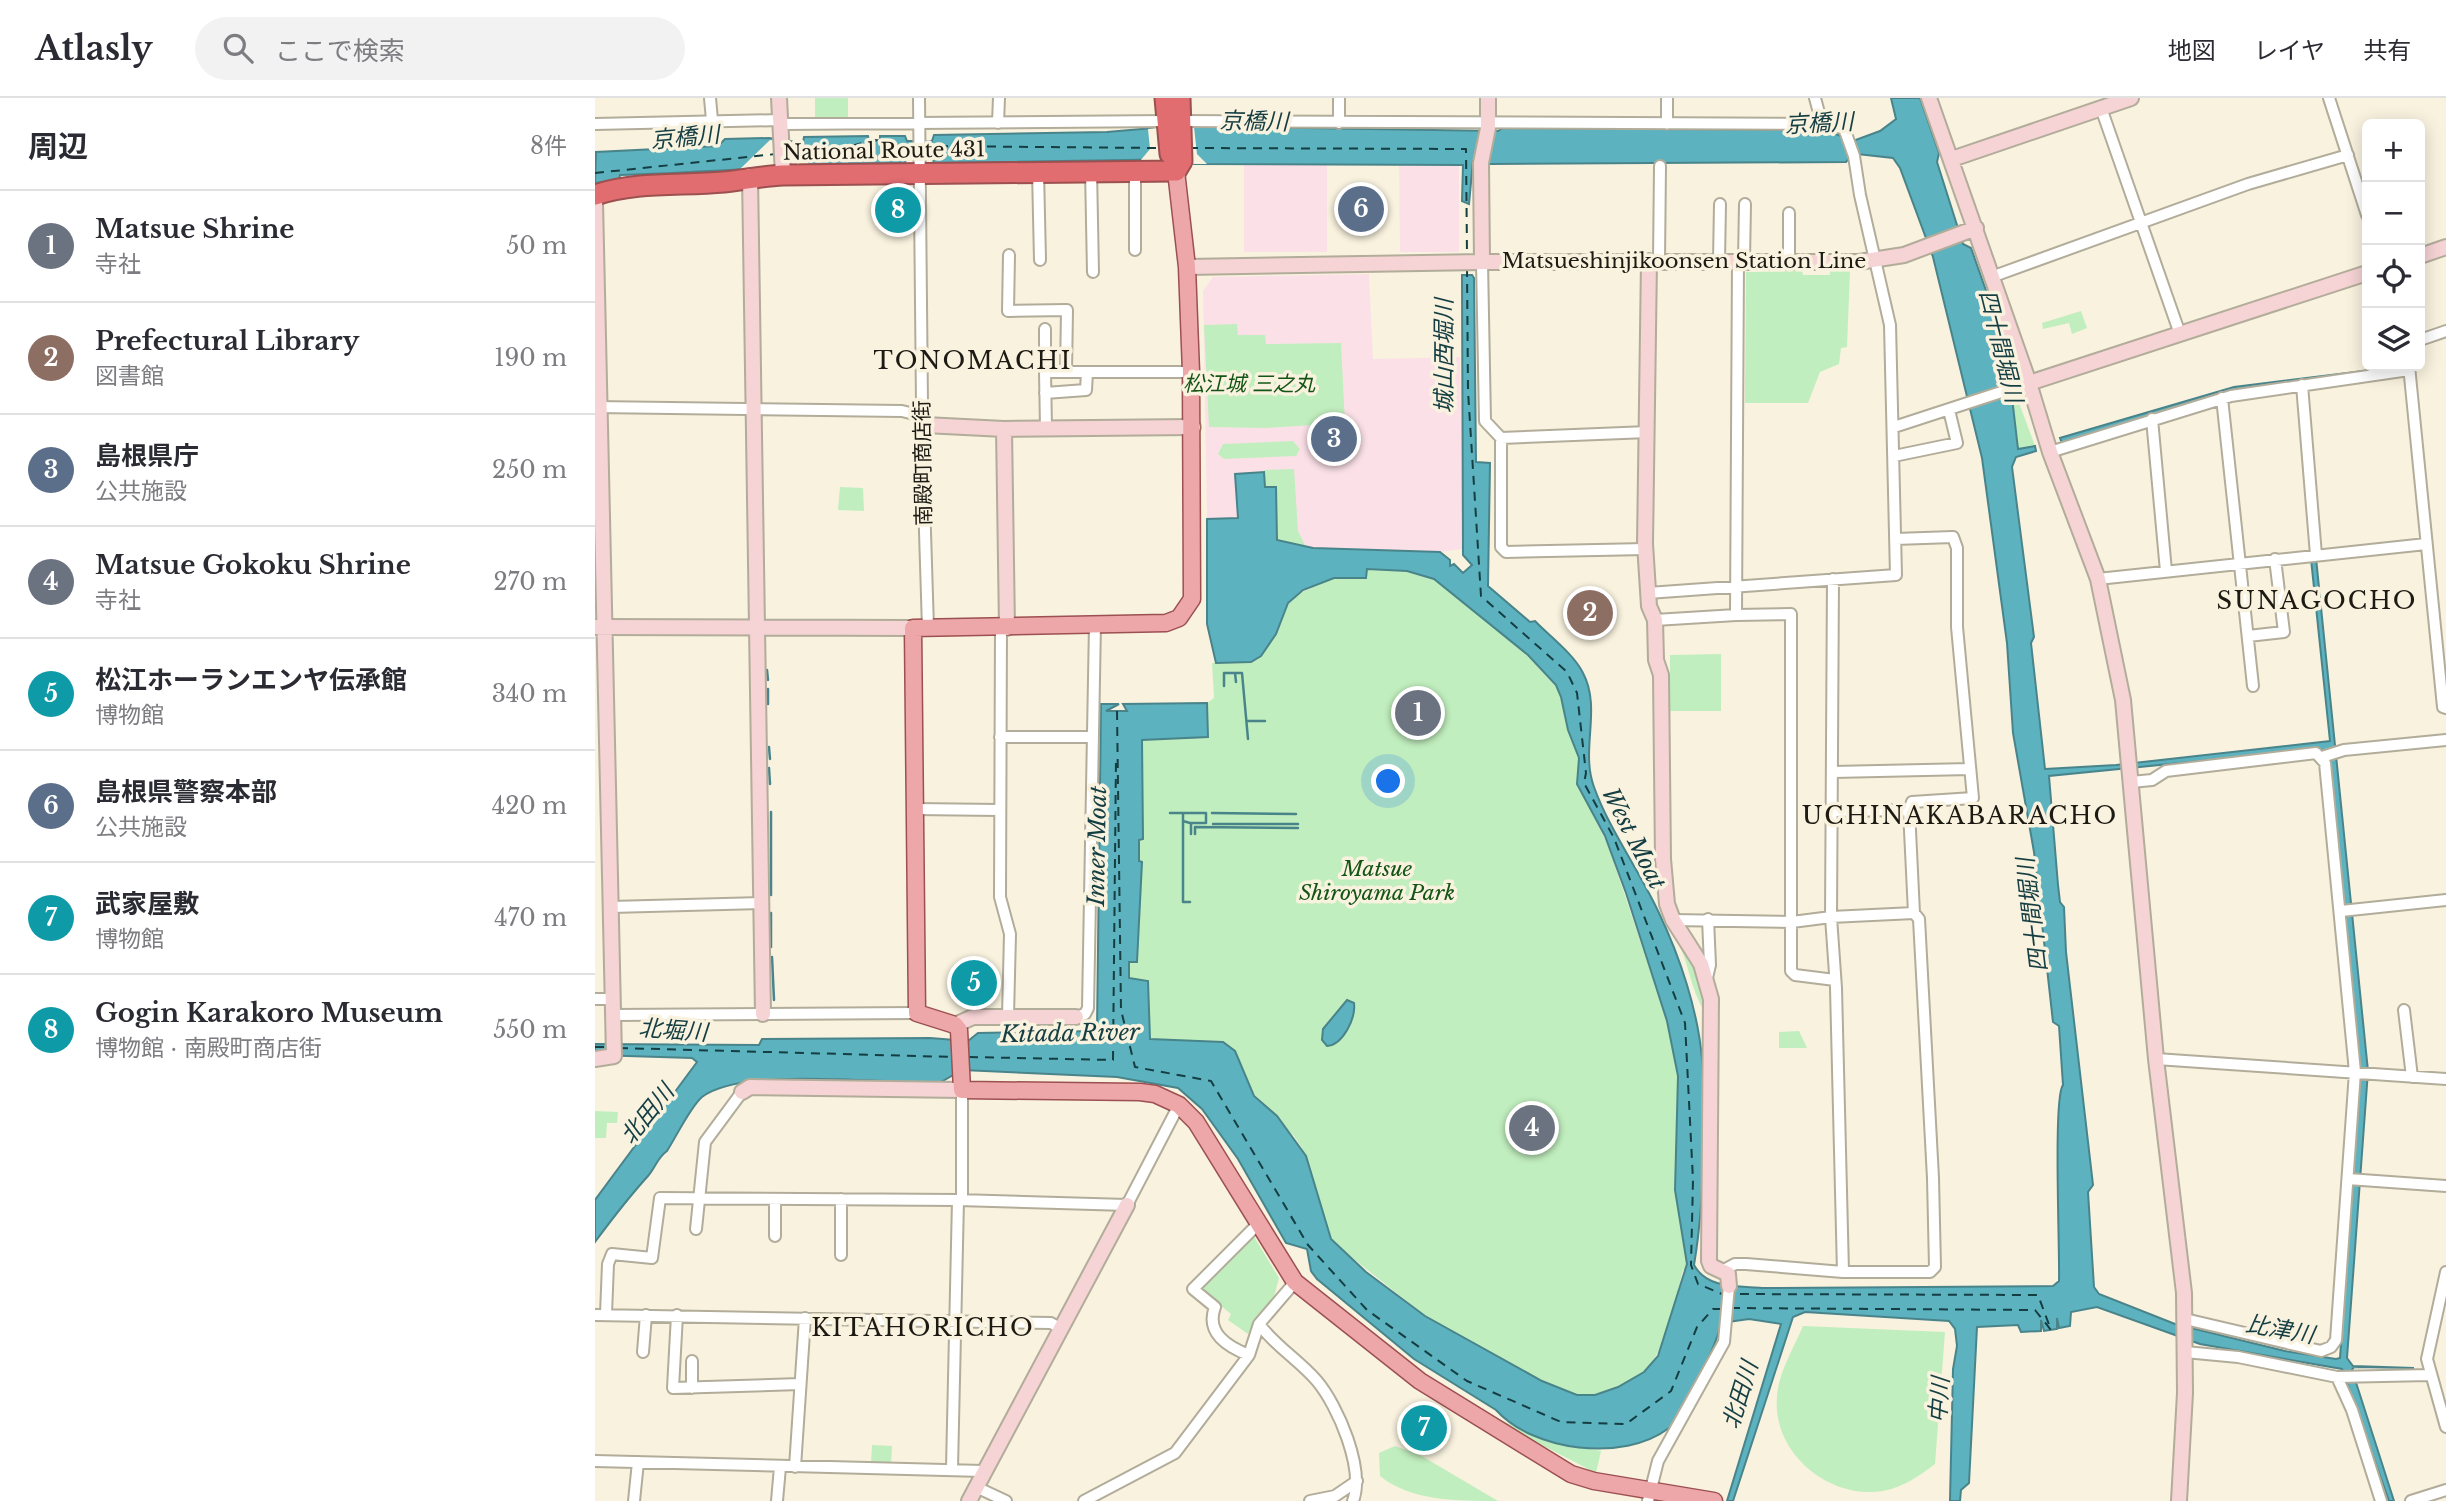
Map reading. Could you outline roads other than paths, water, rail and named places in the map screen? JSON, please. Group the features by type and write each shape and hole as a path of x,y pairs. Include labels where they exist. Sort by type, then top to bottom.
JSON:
{"highway":[{"path":"1165,98 1174,123 1177,164"},
{"path":"1174,123 1180,98"},
{"name":"National Route 431","path":"595,195 617,187 728,182 783,171 919,165 1038,171 1135,170 1177,164"}],"main road":[{"path":"1177,164 1187,267 1193,427 1193,589 1189,606 1179,618 1166,622 921,628 914,809 917,1013 958,1030 961,1082 1140,1092 1155,1094 1179,1105 1196,1122 1295,1282 1420,1381 1571,1474 1649,1496 1714,1501"}],"street":[{"path":"710,98 712,120"},
{"path":"779,98 783,171"},
{"name":"南殿町商店街","path":"919,98 921,628"},
{"path":"998,122 999,98"},
{"path":"1339,98 1339,123"},
{"path":"1488,98 1488,125 1481,163 1472,262 1485,421 1501,438 1501,547 1506,552 1646,549"},
{"path":"1667,98 1667,124"},
{"path":"1815,98 1822,124"},
{"path":"1929,98 1952,159 1969,231 1994,276 2050,452 2098,579 2117,666 2130,771 2156,1059 2178,1234 2185,1322 2179,1501"},
{"path":"1952,159 2099,103 2130,98"},
{"path":"2329,98 2362,199"},
{"path":"2099,103 2180,334"},
{"path":"595,124 712,120 781,127 830,121 919,124 1822,124 1844,128 1854,156 1860,195 1890,325 1896,575 1648,593"},
{"path":"1994,276 2248,184 2348,155"},
{"path":"1649,1496 1658,1461 1724,1342 1730,1279 1724,1270 1711,1266 1709,1261 1711,999 1707,978 1667,904 1663,859 1661,675 1656,660 1655,620 1649,606 1646,549 1654,261 1660,166"},
{"path":"1091,170 1093,272"},
{"path":"1135,170 1135,250"},
{"path":"1038,171 1040,260"},
{"path":"750,176 763,1014"},
{"path":"595,202 601,733 611,907 614,1050 595,1059"},
{"path":"1719,261 1720,204"},
{"path":"1736,615 1741,261 1745,204"},
{"path":"1789,213 1789,261"},
{"name":"Matsueshinjikoonsen Station Line","path":"1187,267 1472,262 1877,261 1928,247 1969,231"},
{"path":"2425,254 2446,247"},
{"path":"1009,254 1008,311 1067,310 1066,372"},
{"path":"1894,427 2362,275"},
{"path":"1045,329 1046,428"},
{"path":"2425,338 2446,331"},
{"path":"2050,452 2222,398 2390,371"},
{"path":"2409,371 2443,707 2446,708"},
{"path":"1045,372 1191,372"},
{"path":"1045,393 1086,390 1087,372"},
{"path":"2302,385 2316,555"},
{"path":"2222,398 2253,686"},
{"path":"598,407 902,411 921,420 1004,429 1193,427"},
{"path":"1894,456 1957,443 1949,410"},
{"path":"2152,419 2166,571"},
{"path":"1004,429 1004,628 999,810 1000,897 1010,934 1008,1016"},
{"path":"1501,438 1648,432"},
{"path":"1724,1270 1735,1264 1843,1272 1930,1272 1935,1267 1923,976 1919,919 1914,914 1909,810 1912,802 1973,798 1958,627 1957,548 1953,537 1895,539"},
{"path":"2098,579 2426,544"},
{"path":"2248,636 2284,632 2275,559"},
{"path":"1833,579 1831,917 1843,1272"},
{"path":"1655,620 1791,614 1791,971 1795,975 1835,980"},
{"path":"958,1030 972,1017 1076,1017 1085,1014 1088,1008 1095,624"},
{"path":"600,627 921,628"},
{"path":"1000,737 1092,737"},
{"path":"2130,771 2152,780 2166,771 2446,740"},
{"path":"2185,1322 2321,1350 2331,1347 2337,1334 2361,1073 2345,911 2325,763 2327,755"},
{"path":"1833,772 1971,769"},
{"path":"914,809 999,810"},
{"path":"1832,811 1909,810"},
{"path":"2345,911 2446,900"},
{"path":"611,907 762,903"},
{"path":"1673,919 1792,922 1831,917 1914,914"},
{"path":"1707,978 1710,965 1708,919"},
{"path":"595,999 611,999"},
{"path":"2404,1010 2412,1077"},
{"path":"613,1015 917,1013"},
{"path":"2156,1059 2446,1079"},
{"path":"696,1229 705,1142 743,1092 750,1087 961,1082 952,1468"},
{"path":"969,1501 1179,1105"},
{"path":"2353,1180 2446,1186"},
{"path":"1060,1328 1051,1324 957,1321 600,1315 612,1254 652,1258 660,1198 960,1200 1126,1205"},
{"path":"775,1199 775,1236"},
{"path":"841,1199 841,1255"},
{"path":"1249,1355 1217,1335 1212,1321 1215,1307 1193,1289 1259,1223"},
{"path":"2446,1272 2427,1359 2429,1375 2446,1427"},
{"path":"1084,1501 1175,1453 1249,1355 1259,1324 1295,1282"},
{"path":"643,1352 646,1315"},
{"path":"677,1315 673,1388 800,1384"},
{"path":"795,1467 805,1318"},
{"path":"1259,1324 1268,1336 1317,1381 1327,1396 1353,1457 1357,1481 1353,1501"},
{"path":"2185,1347 2340,1377 2429,1375"},
{"path":"692,1361 692,1388"},
{"path":"2340,1377 2381,1501"},
{"path":"595,1461 939,1472 952,1468 983,1471"},
{"path":"634,1501 638,1462"},
{"path":"777,1501 780,1467"},
{"path":"1310,1501 1335,1496 1357,1481"},
{"path":"976,1487 1006,1501"},
{"path":"2411,1501 2446,1490"}],"water":[{"path":"1891,98 1920,98 1939,153 1937,162 1963,244 1971,248 2001,333 2008,363 2018,449 2035,446 2036,451 2016,457 2012,467 2034,637 2031,643 2045,769 2116,765 2330,741 2311,559 2316,558 2368,1071 2347,1358 2353,1366 2414,1368 2354,1367 2352,1370 2394,1501 2389,1501 2342,1369 2200,1344 2097,1307 2071,1312 2070,1326 2059,1328 2057,1318 2057,1329 2044,1331 2041,1320 2041,1331 2021,1332 2018,1325 1977,1327 1969,1483 1961,1490 1960,1501 1950,1501 1953,1369 1957,1346 1955,1329 1949,1321 1805,1312 1793,1317 1733,1501 1727,1501 1781,1324 1749,1319 1721,1323 1707,1361 1683,1410 1669,1428 1650,1439 1628,1446 1579,1448 1532,1435 1414,1359 1317,1279 1311,1271 1307,1249 1286,1243 1238,1159 1202,1109 1178,1088 1117,1077 962,1070 941,1082 783,1079 722,1087 698,1101 651,1173 595,1242 595,1200 697,1062 692,1058 595,1055 595,1044 759,1045 762,1039 930,1038 968,1041 978,1033 1097,1031 1101,704 1119,704 1106,711 1127,711 1123,704 1207,703 1208,737 1142,740 1143,839 1139,840 1139,861 1142,862 1137,962 1129,962 1129,978 1148,981 1150,1039 1223,1042 1235,1051 1254,1096 1277,1116 1306,1156 1331,1239 1366,1272 1425,1316 1542,1381 1577,1395 1595,1395 1618,1387 1644,1372 1658,1356 1687,1264 1675,1190 1678,1076 1667,1021 1626,893 1605,836 1577,784 1579,758 1556,685 1528,655 1434,579 1407,571 1367,569 1366,578 1334,578 1303,590 1288,603 1276,634 1261,656 1251,662 1216,663 1207,624 1207,519 1238,518 1235,474 1264,472 1265,487 1276,487 1277,540 1313,548 1440,552 1450,560 1450,566 1454,564 1463,573 1472,565 1463,555 1462,275 1472,275 1476,462 1490,463 1488,586 1530,622 1535,621 1567,652 1583,673 1591,701 1589,758 1594,787 1667,930 1687,984 1697,1022 1703,1070 1703,1159 1694,1265 1700,1273 1715,1282 1762,1288 2053,1286 2059,1281 2058,1116 2063,1085 2059,1026 2053,1022 2034,852 2013,733 2007,643 1982,458 1933,257 1900,168 1893,158 1857,154 1852,155 1846,162 1490,164 1473,161 1469,204 1462,201 1463,165 1194,164 1187,159 934,163 932,157 906,157 905,163 620,175 619,180 595,183 596,152 718,146 725,139 769,138 803,143 804,137 868,136 869,140 880,140 880,136 905,136 907,141 932,141 934,135 1107,132 1176,126 1498,131 1503,128 1826,130 1853,141 1880,131 1896,119","holes":["2321,749 2329,761 2360,1067 2340,1358 2336,1359 2285,1351 2175,1324 2099,1294 2094,1287 2088,1192 2093,1185 2066,952 2064,907 2060,902 2058,885 2049,776"]},
{"path":"2373,371 2293,384 2062,443 2060,438 2234,387"},
{"path":"1347,1000 1354,1003 1351,1023 1338,1041 1327,1046 1322,1040 1323,1029"}],"waterway":[{"path":"767,670 768,680"},
{"path":"1224,686 1224,673 1235,673"},
{"path":"1236,682 1235,673 1242,673 1248,739"},
{"path":"768,689 768,704"},
{"path":"1248,721 1265,721"},
{"path":"769,747 770,759"},
{"path":"769,768 770,784"},
{"path":"771,812 771,895"},
{"path":"1170,813 1206,813 1206,823 1191,823 1191,834"},
{"path":"1183,813 1183,821 1190,823"},
{"path":"1212,813 1296,814"},
{"path":"1183,821 1183,902 1190,902"},
{"path":"1213,824 1298,824"},
{"path":"1195,834 1195,827 1298,828"},
{"path":"771,913 771,947"},
{"path":"772,957 774,1000"}],"place":[{"name":"島根県警察本部","path":"1361,209"},
{"name":"Gogin Karakoro Museum","path":"898,210"},
{"name":"島根県庁","path":"1334,439"},
{"name":"Prefectural Library","path":"1590,613"},
{"name":"Matsue Shrine","path":"1418,713"},
{"name":"松江ホーランエンヤ伝承館","path":"974,983"},
{"name":"Matsue Gokoku Shrine","path":"1532,1128"},
{"name":"武家屋敷","path":"1424,1428"}],"district":[{"name":"TONOMACHI","path":"973,360"},
{"name":"SUNAGOCHO","path":"2317,600"},
{"name":"UCHINAKABARACHO","path":"1960,815"},
{"name":"KITAHORICHO","path":"923,1327"}],"water label":[{"name":"京橋川","path":"1254,121"},
{"name":"京橋川","path":"1819,123"},
{"name":"京橋川","path":"685,137"},
{"name":"四十間堀川","path":"2001,346"},
{"name":"城山西堀川","path":"1444,356"},
{"name":"West Moat","path":"1634,838"},
{"name":"Inner Moat","path":"1097,846"},
{"name":"四十間堀川","path":"2032,915"},
{"name":"北堀川","path":"673,1030"},
{"name":"Kitada River","path":"1070,1033"},
{"name":"北田川","path":"647,1114"},
{"name":"比津川","path":"2280,1329"},
{"name":"北田川","path":"1740,1395"},
{"name":"中川","path":"1939,1400"}],"park label":[{"name":"松江城 三之丸","path":"1249,384"},
{"name":"Matsue Shiroyama Park","path":"1377,881"}]}
